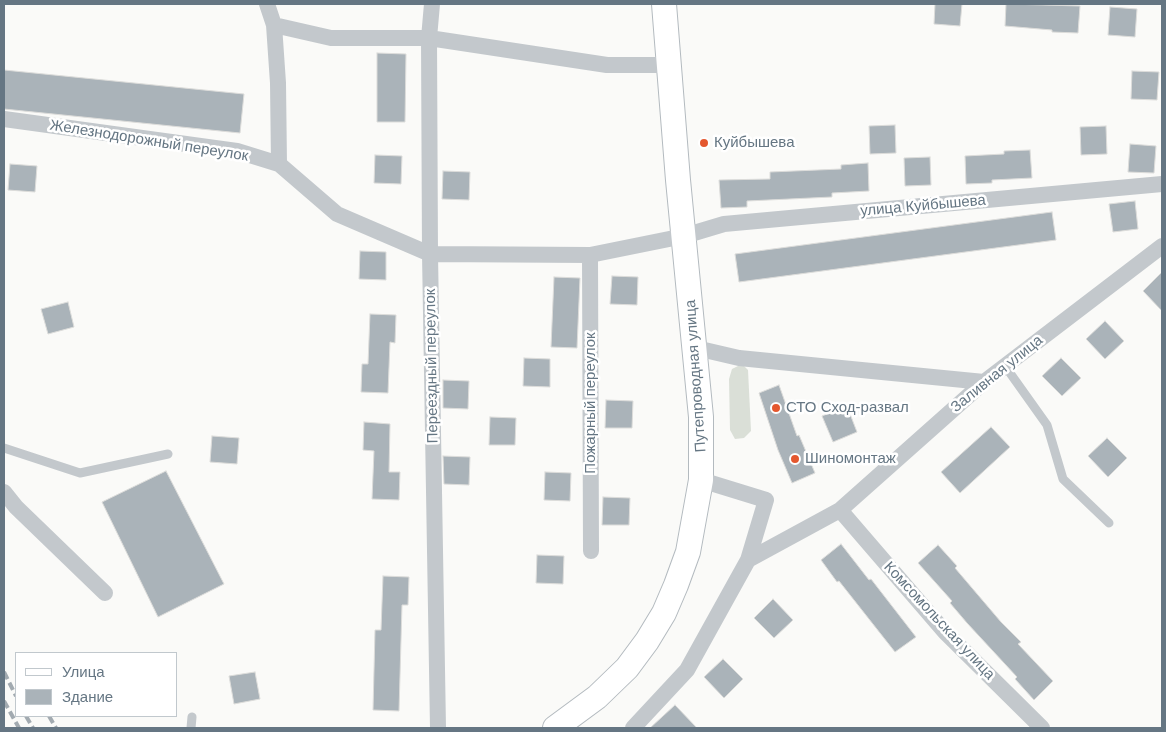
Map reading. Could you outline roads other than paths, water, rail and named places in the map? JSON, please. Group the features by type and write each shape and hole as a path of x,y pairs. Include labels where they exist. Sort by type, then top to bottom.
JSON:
{"main road":[{"name":"Путепроводная улица","path":"555,728 597,697 627,668 647,641 664,613 688,552 701,480 701,417 696,348 668,65 664,4"}],"street":[{"path":"267,4 274,25 278,83 279,164"},
{"name":"Переездный переулок","path":"432,4 429,38 430,254 438,728"},
{"path":"274,25 331,38 429,38 607,65 668,65"},
{"name":"Железнодорожный переулок","path":"4,120 237,151 279,164 337,214 430,254 590,255 684,236"},
{"name":"улица Куйбышева","path":"684,236 724,224 1162,184"},
{"name":"Заливная улица","path":"748,560 840,510 984,382 1162,246"},
{"name":"Пожарный переулок","path":"590,255 591,551"},
{"path":"696,348 739,358 984,382"},
{"path":"632,728 687,670 748,560 766,500 701,480"},
{"path":"4,492 16,507 104,593"},
{"name":"Комсомольская улица","path":"840,510 946,632 1042,728"}],"lane":[{"path":"1005,366 1047,425 1063,479 1109,522"},
{"path":"4,448 80,473 168,454"},
{"path":"191,728 192,717"}],"railway":[{"path":"4,672 15,694"},
{"path":"4,701 19,728"},
{"path":"27,717 33,728"},
{"path":"50,717 56,728"}],"place":[{"name":"Куйбышева","path":"704,143"},
{"name":"СТО Сход-развал","path":"776,408"},
{"name":"Шиномонтаж","path":"795,459"}]}
